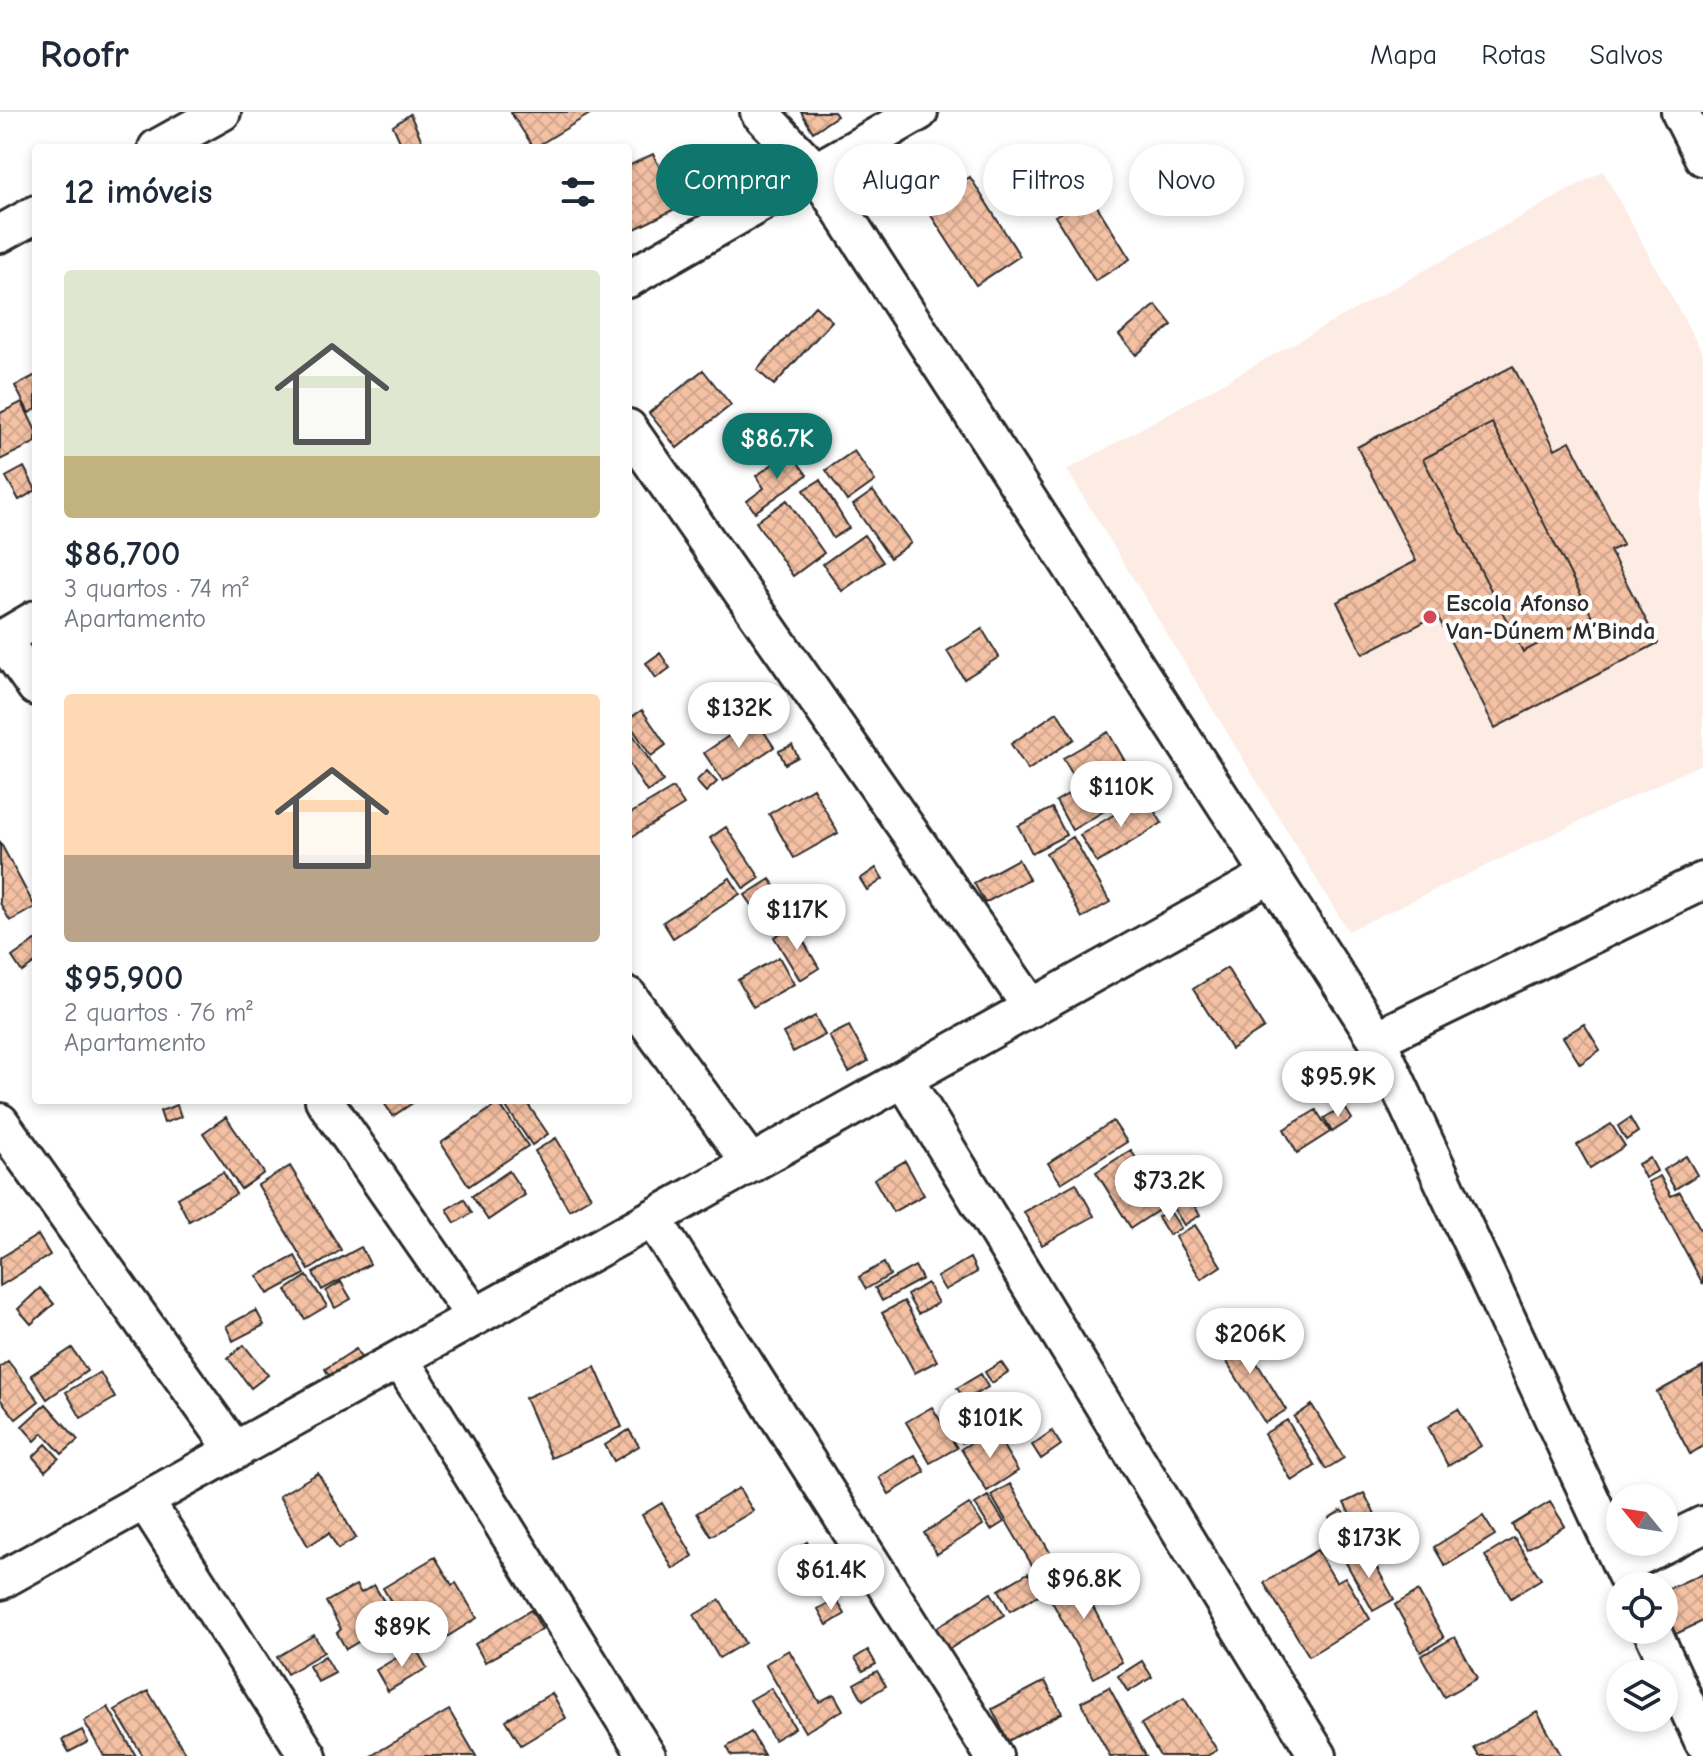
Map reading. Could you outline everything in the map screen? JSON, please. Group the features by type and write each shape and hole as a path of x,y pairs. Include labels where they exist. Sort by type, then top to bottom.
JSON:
{"street":[{"path":"164,144 222,112"},
{"path":"759,112 789,144"},
{"path":"818,171 919,112"},
{"path":"1680,112 1703,157"},
{"path":"818,175 1377,1039 1625,1572"},
{"path":"0,234 32,216"},
{"path":"632,277 739,216"},
{"path":"632,434 1032,1008"},
{"path":"32,621 1,639 32,682"},
{"path":"0,1581 1270,875"},
{"path":"1377,1039 1703,881"},
{"path":"632,1001 751,1164"},
{"path":"904,1079 1318,1756"},
{"path":"327,1104 475,1317"},
{"path":"0,1122 235,1451"},
{"path":"653,1219 994,1756"},
{"path":"400,1359 647,1756"},
{"path":"145,1501 308,1756"},
{"path":"1633,1572 1703,1525"},
{"path":"1658,1644 1703,1741"}],"shaded area":[{"name":"Escola Afonso Van-Dúnem M’Binda","path":"1603,171 1703,354 1703,763 1348,931 1067,470"}],"building":[{"path":"593,112 541,144 531,144 511,113"},
{"path":"801,112 834,112 837,116 813,132"},
{"path":"410,114 423,144 401,144 393,126"},
{"path":"653,154 656,160 656,216 661,216 632,230 632,164"},
{"path":"970,177 983,198 983,216 995,216 1020,256 976,285 931,216 967,216 967,179"},
{"path":"1055,216 1103,216 1130,259 1095,281"},
{"path":"1156,305 1172,325 1136,355 1119,335"},
{"path":"815,306 832,321 774,385 757,370"},
{"path":"1513,366 1555,449 1570,441 1623,545 1610,551 1658,643 1495,728 1437,615 1363,654 1337,602 1416,561 1357,447","holes":["1492,423 1592,616 1523,652 1423,459"]},
{"path":"703,370 731,405 677,448 649,413"},
{"path":"32,377 32,411 29,413 15,386"},
{"path":"22,402 32,423 32,444 0,460 0,413"},
{"path":"1492,423 1592,616 1523,652 1423,459"},
{"path":"854,451 875,481 847,501 826,470"},
{"path":"790,452 807,475 755,512 747,501 764,488 756,476"},
{"path":"24,467 32,482 32,492 19,500 6,477"},
{"path":"820,480 849,528 833,538 804,490"},
{"path":"873,491 911,543 890,558 853,505"},
{"path":"787,500 824,553 793,576 756,522"},
{"path":"864,535 883,562 842,591 823,564"},
{"path":"982,629 999,657 964,679 947,651"},
{"path":"660,653 670,668 656,678 646,663"},
{"path":"642,710 666,745 651,756 632,728 632,716"},
{"path":"1057,712 1074,739 1028,770 1011,744"},
{"path":"755,718 774,747 723,781 704,753"},
{"path":"1108,732 1141,789 1072,830 1056,801 1080,787 1063,758"},
{"path":"632,733 663,781 647,792 632,768"},
{"path":"792,745 798,757 785,764 779,751"},
{"path":"707,771 717,782 706,792 696,781"},
{"path":"673,788 684,805 632,837 632,813"},
{"path":"813,788 838,833 794,858 769,814"},
{"path":"1145,796 1162,823 1097,863 1080,835"},
{"path":"1052,808 1066,835 1032,853 1018,826"},
{"path":"726,827 760,878 744,889 710,838"},
{"path":"1073,837 1110,902 1082,918 1046,853"},
{"path":"0,842 32,901 32,909 10,921 0,903"},
{"path":"1018,859 1029,879 985,903 974,883"},
{"path":"876,868 883,879 867,890 860,879"},
{"path":"730,878 740,894 673,938 663,922"},
{"path":"770,879 794,914 770,931 745,895"},
{"path":"794,925 819,968 800,980 774,937"},
{"path":"32,943 32,965 22,972 12,957"},
{"path":"779,957 794,984 753,1007 738,980"},
{"path":"1227,968 1264,1028 1231,1049 1193,989"},
{"path":"815,1016 825,1035 793,1052 783,1033"},
{"path":"1584,1024 1600,1050 1580,1064 1563,1037"},
{"path":"849,1026 868,1061 849,1072 829,1036"},
{"path":"385,1104 411,1104 393,1116"},
{"path":"500,1104 528,1146 469,1186 441,1143"},
{"path":"504,1104 528,1104 548,1134 532,1145"},
{"path":"177,1105 181,1117 164,1123 160,1111"},
{"path":"1344,1106 1352,1119 1332,1132 1324,1118"},
{"path":"1316,1110 1330,1132 1297,1153 1284,1129"},
{"path":"226,1117 264,1173 241,1189 203,1133"},
{"path":"1630,1118 1638,1132 1626,1140 1618,1126"},
{"path":"1113,1121 1127,1142 1061,1183 1048,1163"},
{"path":"1611,1124 1625,1146 1590,1168 1577,1145"},
{"path":"556,1138 591,1197 569,1210 535,1151"},
{"path":"1131,1150 1165,1206 1131,1228 1096,1172"},
{"path":"1686,1156 1697,1175 1675,1189 1664,1170"},
{"path":"1650,1158 1657,1171 1645,1178 1638,1164"},
{"path":"905,1161 924,1195 893,1212 874,1179"},
{"path":"290,1166 341,1250 309,1270 258,1185"},
{"path":"509,1171 525,1195 488,1220 472,1196"},
{"path":"223,1172 236,1194 189,1221 177,1198"},
{"path":"1660,1176 1671,1196 1680,1192 1703,1234 1703,1284 1648,1182"},
{"path":"1076,1183 1094,1216 1042,1245 1024,1212"},
{"path":"1180,1183 1200,1215 1184,1225 1164,1193"},
{"path":"464,1199 472,1213 455,1223 447,1209"},
{"path":"1169,1210 1181,1228 1169,1235 1158,1217"},
{"path":"1195,1225 1221,1266 1201,1279 1175,1237"},
{"path":"38,1235 50,1255 0,1286 0,1258"},
{"path":"361,1247 370,1264 322,1290 313,1273"},
{"path":"295,1256 305,1274 268,1294 257,1276"},
{"path":"970,1258 977,1272 945,1290 937,1277"},
{"path":"884,1263 890,1275 866,1289 859,1277"},
{"path":"915,1266 922,1279 882,1301 875,1288"},
{"path":"307,1276 327,1306 305,1319 286,1290"},
{"path":"341,1282 351,1299 335,1308 326,1291"},
{"path":"927,1283 938,1303 918,1314 907,1295"},
{"path":"40,1288 54,1304 31,1324 18,1309"},
{"path":"904,1301 937,1361 915,1373 882,1313"},
{"path":"256,1310 264,1325 233,1341 226,1326"},
{"path":"1236,1329 1286,1410 1265,1423 1215,1343"},
{"path":"244,1345 268,1375 251,1388 228,1358"},
{"path":"72,1348 87,1371 47,1399 31,1375"},
{"path":"356,1349 368,1369 337,1389 325,1369"},
{"path":"8,1361 39,1401 16,1419 0,1399 0,1367"},
{"path":"1001,1362 1008,1372 992,1383 985,1372"},
{"path":"595,1367 622,1427 551,1458 525,1398"},
{"path":"1703,1367 1703,1446 1690,1454 1657,1392"},
{"path":"100,1372 115,1398 81,1418 66,1392"},
{"path":"981,1374 988,1387 965,1400 957,1388"},
{"path":"974,1401 990,1425 962,1443 946,1419"},
{"path":"46,1404 78,1440 62,1454 43,1433 35,1441 22,1426"},
{"path":"1312,1405 1344,1458 1326,1469 1294,1417"},
{"path":"932,1407 957,1448 930,1463 906,1422"},
{"path":"1458,1409 1481,1446 1448,1466 1428,1427"},
{"path":"1287,1420 1315,1466 1292,1481 1264,1434"},
{"path":"993,1429 1018,1471 987,1491 961,1449"},
{"path":"629,1430 639,1446 614,1461 605,1445"},
{"path":"1052,1431 1061,1445 1041,1459 1032,1445"},
{"path":"46,1444 59,1458 45,1471 33,1457"},
{"path":"915,1455 925,1472 889,1494 879,1477"},
{"path":"318,1473 356,1538 338,1549 329,1533 308,1546 279,1496"},
{"path":"1010,1484 1062,1573 1043,1584 991,1495"},
{"path":"739,1488 753,1511 711,1536 697,1513"},
{"path":"1364,1493 1381,1526 1361,1536 1344,1503"},
{"path":"988,1496 1004,1522 991,1530 975,1504"},
{"path":"1550,1502 1565,1526 1527,1549 1512,1525"},
{"path":"662,1503 693,1556 673,1569 642,1515"},
{"path":"969,1504 983,1525 937,1554 924,1533"},
{"path":"1342,1510 1349,1524 1338,1531 1329,1518"},
{"path":"1483,1516 1495,1535 1445,1566 1434,1547"},
{"path":"1514,1538 1541,1579 1511,1598 1485,1556"},
{"path":"807,1542 820,1565 808,1573 794,1550"},
{"path":"1366,1548 1394,1599 1373,1611 1345,1561"},
{"path":"1317,1550 1336,1582 1345,1577 1370,1619 1309,1656 1264,1583"},
{"path":"435,1557 452,1585 456,1583 477,1618 445,1638 442,1632 418,1647 383,1588"},
{"path":"1086,1566 1097,1585 1085,1592 1122,1662 1094,1678 1045,1589"},
{"path":"1028,1573 1040,1594 1010,1611 999,1590"},
{"path":"1703,1573 1703,1621 1678,1633 1678,1585"},
{"path":"356,1585 361,1593 374,1585 395,1620 346,1649 337,1633 341,1629 326,1602"},
{"path":"1418,1591 1444,1638 1421,1652 1395,1605"},
{"path":"991,1593 1004,1615 938,1656 925,1635"},
{"path":"836,1599 845,1614 827,1625 818,1609"},
{"path":"720,1600 745,1643 719,1658 694,1615"},
{"path":"531,1610 542,1629 485,1662 475,1644"},
{"path":"314,1635 324,1652 287,1674 277,1657"},
{"path":"1455,1637 1477,1678 1444,1697 1421,1656"},
{"path":"415,1647 427,1668 388,1691 376,1670"},
{"path":"789,1650 819,1702 834,1694 843,1710 805,1732 765,1664"},
{"path":"868,1650 876,1664 863,1671 855,1658"},
{"path":"325,1656 335,1673 318,1682 309,1666"},
{"path":"1142,1661 1152,1677 1128,1692 1118,1676"},
{"path":"877,1671 886,1686 863,1700 854,1684"},
{"path":"1045,1681 1062,1713 1008,1741 992,1709"},
{"path":"1109,1687 1146,1756 1110,1756 1081,1702"},
{"path":"771,1688 795,1728 774,1740 750,1700"},
{"path":"148,1691 187,1756 143,1756 115,1710"},
{"path":"552,1693 566,1718 521,1745 506,1720"},
{"path":"1184,1698 1217,1750 1207,1756 1160,1756 1141,1724"},
{"path":"108,1707 136,1756 104,1756 84,1721"},
{"path":"449,1710 476,1756 371,1756"},
{"path":"1537,1712 1561,1755 1479,1756 1474,1748"},
{"path":"82,1730 88,1742 69,1752 62,1740"},
{"path":"751,1732 764,1755 732,1756 727,1747"}],"place":[{"name":"Escola Afonso Van-Dúnem M’Binda","path":"1430,617"}]}
